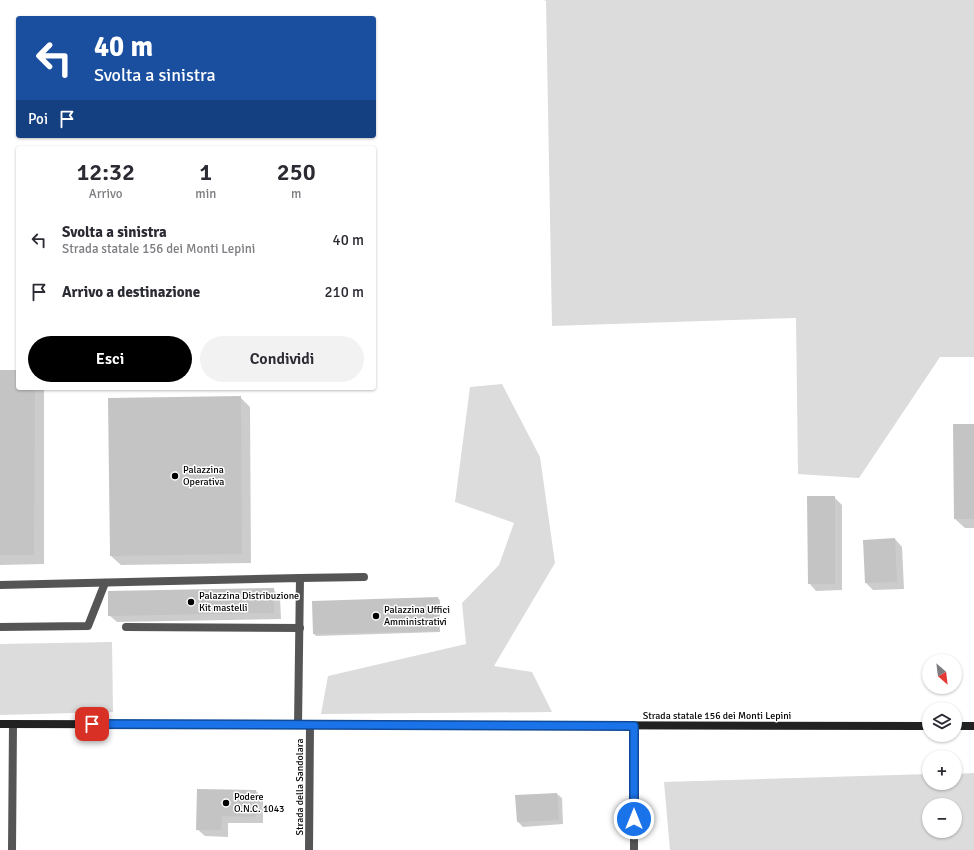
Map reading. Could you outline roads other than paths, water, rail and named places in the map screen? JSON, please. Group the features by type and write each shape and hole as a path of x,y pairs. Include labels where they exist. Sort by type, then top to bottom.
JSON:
{"main road":[{"name":"Strada statale 156 dei Monti Lepini","path":"0,724 922,726"},
{"path":"962,726 974,726"}],"street":[{"path":"0,585 364,577"},
{"path":"298,725 300,578"},
{"path":"0,626 88,626 105,583"},
{"path":"126,627 300,628"},
{"path":"12,850 13,724"},
{"name":"Strada della Sandolara","path":"309,850 310,725"},
{"path":"634,726 634,850"}],"place":[{"name":"Palazzina Operativa","path":"175,476"},
{"name":"Palazzina Distribuzione Kit mastelli","path":"191,602"},
{"name":"Palazzina Uffici Amministrativi","path":"376,616"},
{"name":"Podere O.N.C. 1043","path":"226,803"}]}
